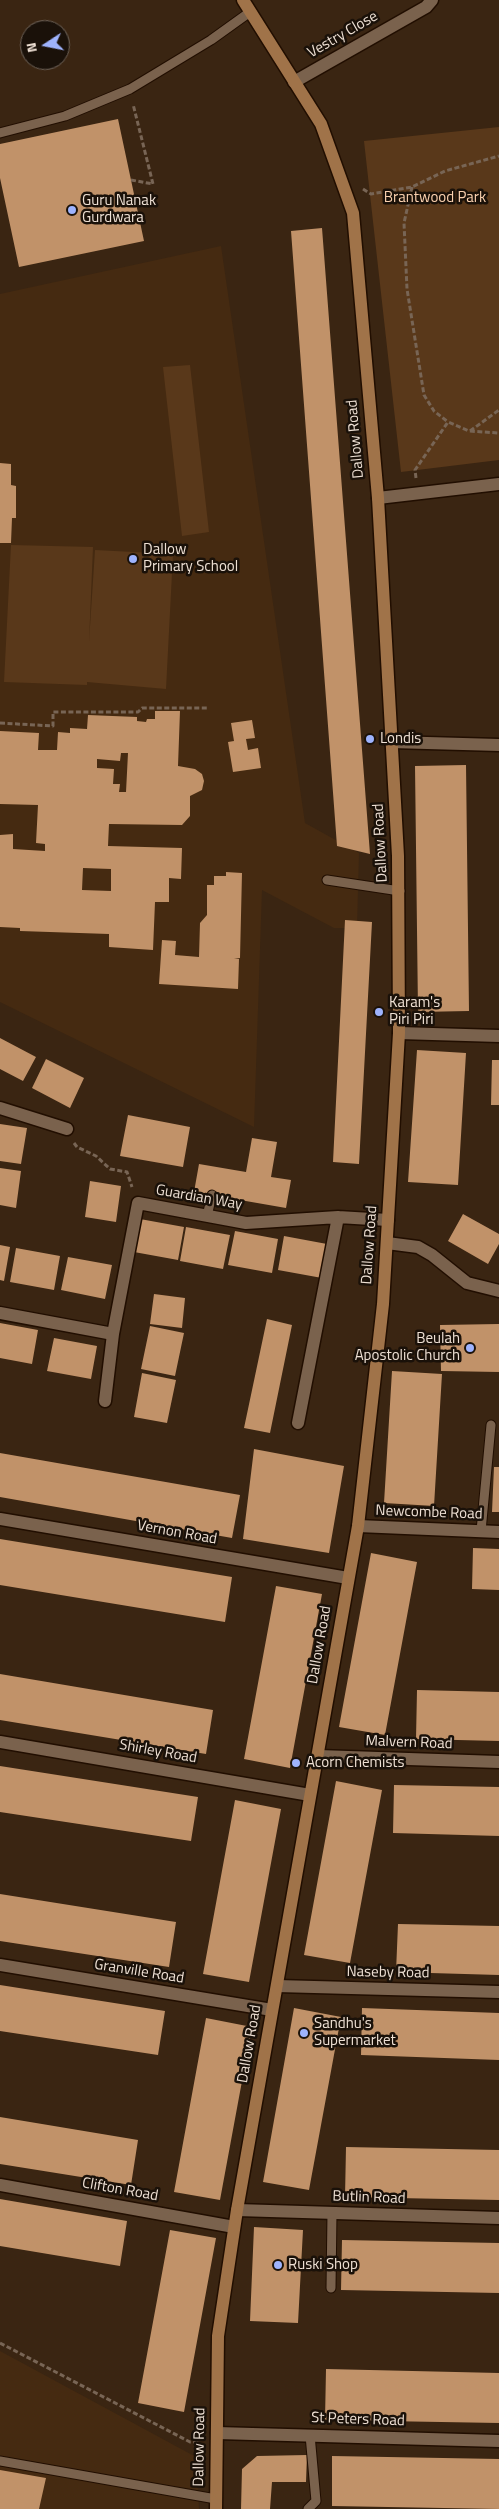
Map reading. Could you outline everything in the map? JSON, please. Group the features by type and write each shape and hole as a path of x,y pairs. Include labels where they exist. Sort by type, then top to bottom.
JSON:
{"street":[{"name":"Dallow Road","path":"216,2504 218,2336 234,2226 358,1526 383,1304 399,1034 400,892 378,498 353,213 321,124 243,0"},
{"name":"Vestry Close","path":"294,82 426,7 432,0"},
{"path":"378,498 499,484"},
{"path":"391,742 499,745"},
{"path":"399,1034 499,1036"},
{"path":"0,1108 67,1129"},
{"name":"Guardian Way","path":"105,1401 113,1334 138,1203 246,1223 338,1217 388,1220"},
{"path":"298,1422 338,1217"},
{"path":"386,1243 418,1247 432,1255 466,1283 499,1291"},
{"path":"0,1313 113,1334"},
{"name":"Vernon Road","path":"0,1519 348,1578"},
{"name":"Newcombe Road","path":"358,1526 499,1532"},
{"name":"Shirley Road","path":"0,1742 310,1795"},
{"name":"Malvern Road","path":"318,1756 499,1762"},
{"name":"Granville Road","path":"0,1965 272,2010"},
{"name":"Naseby Road","path":"276,1986 499,1992"},
{"name":"Clifton Road","path":"0,2185 234,2226"},
{"name":"Butlin Road","path":"237,2210 499,2218"},
{"name":"St Peters Road","path":"217,2438 310,2435 499,2441"}],"lane":[{"path":"0,133 65,116 130,88 211,40 250,12"},
{"path":"327,880 400,892"},
{"path":"207,1216 212,1195"},
{"path":"481,1531 491,1425"},
{"path":"331,2288 332,2213"},
{"path":"308,2509 316,2502 310,2435"},
{"path":"0,2461 216,2504"}],"path":[{"path":"130,88 153,184 131,180"},
{"path":"359,186 371,194 412,187 444,171 499,156"},
{"path":"412,187 404,223 407,289 424,395 434,411 448,422 469,431 499,433"},
{"path":"469,431 499,410"},
{"path":"415,470 448,422"},
{"path":"0,724 53,726 53,712 138,712 142,708 207,708"},
{"path":"67,1129 77,1148 96,1156 110,1169 127,1172 138,1203"},
{"path":"0,2343 190,2442 217,2438"}],"shaded area":[{"name":"Dallow Primary School","path":"221,246 305,823 359,853 357,928 334,928 262,890 254,1127 0,1002 0,294"},
{"path":"0,2351 196,2457 199,2509 0,2509"}],"green space":[{"name":"Brantwood Park","path":"499,127 499,460 401,472 364,141"},
{"path":"190,365 209,532 182,536 163,367"},
{"path":"11,545 93,547 89,642 95,550 173,554 166,689 87,682 87,685 4,682"}],"building":[{"name":"Guru Nanak Gurdwara","path":"118,119 144,241 19,267 0,178 0,144"},
{"path":"322,228 370,854 337,846 291,231"},
{"path":"0,463 11,464 11,485 16,486 16,518 12,518 11,543 0,543"},
{"path":"155,711 180,711 178,766 195,769 202,774 204,781 202,790 190,796 190,816 182,825 109,824 108,846 182,848 181,879 169,878 169,902 155,902 153,950 109,947 109,934 20,931 20,928 0,927 0,835 13,834 13,849 45,851 45,844 36,843 38,805 0,804 0,731 39,733 38,750 57,750 58,732 70,733 70,728 87,729 88,715 137,717 137,721 146,722 147,719 155,719","holes":["121,753 128,753 126,792 119,792 120,784 113,784 114,769 97,768 97,759 120,761","83,868 111,869 111,891 82,890"]},
{"path":"252,720 255,738 246,739 248,750 258,748 261,768 233,772 228,742 234,741 231,723"},
{"path":"466,765 469,1011 418,1012 415,766"},
{"path":"226,872 242,873 240,958 234,959 239,959 238,989 159,984 162,940 176,941 175,955 199,957 200,923 207,915 207,885 214,885 214,876 226,876"},
{"path":"345,920 372,922 359,1164 333,1162"},
{"path":"0,1038 36,1057 23,1081 0,1069"},
{"path":"417,1050 466,1053 458,1185 408,1182"},
{"path":"46,1059 84,1078 70,1108 32,1088"},
{"path":"492,1060 499,1060 499,1105 491,1105"},
{"path":"128,1115 190,1127 183,1167 120,1156"},
{"path":"0,1124 27,1128 21,1164 0,1161"},
{"path":"252,1138 277,1142 271,1177 291,1180 286,1208 194,1192 199,1164 246,1172"},
{"path":"0,1168 21,1171 16,1208 0,1205"},
{"path":"90,1181 121,1186 116,1222 85,1217"},
{"path":"463,1214 499,1234 499,1244 488,1264 448,1241"},
{"path":"140,1219 184,1227 178,1260 134,1252"},
{"path":"186,1227 230,1235 223,1269 180,1261"},
{"path":"235,1231 278,1239 272,1273 228,1265"},
{"path":"284,1236 327,1244 322,1278 278,1270"},
{"path":"0,1245 10,1247 4,1281 0,1280"},
{"path":"16,1248 60,1256 54,1290 10,1282"},
{"path":"68,1257 112,1265 105,1299 61,1290"},
{"path":"154,1294 185,1298 182,1328 150,1324"},
{"path":"267,1319 292,1325 270,1433 244,1428"},
{"path":"0,1323 38,1330 32,1364 0,1358"},
{"name":"Beulah Apostolic Church","path":"499,1324 499,1372 441,1371 440,1325"},
{"path":"150,1326 184,1333 175,1376 141,1369"},
{"path":"54,1338 97,1346 91,1379 47,1371"},
{"path":"392,1371 442,1374 434,1506 384,1503"},
{"path":"142,1373 176,1380 167,1423 134,1417"},
{"path":"254,1449 344,1466 329,1553 243,1539"},
{"path":"0,1453 240,1495 232,1538 0,1497"},
{"path":"494,1467 499,1467 499,1512 492,1512"},
{"path":"0,1539 232,1577 225,1622 0,1585"},
{"path":"473,1548 499,1549 499,1590 472,1589"},
{"path":"371,1553 417,1562 385,1735 339,1727"},
{"path":"276,1586 322,1594 290,1768 244,1759"},
{"path":"0,1674 213,1710 206,1754 0,1720"},
{"path":"417,1690 499,1692 499,1741 416,1739"},
{"path":"0,1766 198,1797 191,1841 0,1812"},
{"path":"336,1781 382,1790 350,1963 304,1955"},
{"path":"394,1785 499,1787 499,1836 393,1833"},
{"path":"235,1800 281,1809 249,1982 203,1974"},
{"path":"0,1894 176,1922 169,1967 0,1941"},
{"path":"398,1924 499,1926 499,1975 396,1972"},
{"path":"0,1985 165,2011 158,2055 0,2031"},
{"path":"294,2008 341,2017 309,2190 263,2182"},
{"path":"362,2008 499,2013 499,2060 361,2055"},
{"path":"206,2018 252,2027 220,2200 174,2192"},
{"path":"0,2117 138,2140 131,2185 0,2164"},
{"path":"346,2147 499,2150 499,2200 345,2197"},
{"path":"0,2199 127,2221 120,2266 0,2246"},
{"path":"254,2227 303,2230 298,2323 250,2321"},
{"path":"170,2230 216,2238 184,2412 138,2403"},
{"path":"342,2240 499,2243 499,2293 341,2290"},
{"path":"326,2369 499,2373 499,2423 325,2420"},
{"path":"307,2455 306,2482 272,2482 270,2509 241,2509 242,2469 257,2456"},
{"path":"332,2456 499,2459 499,2509 332,2506"},
{"path":"0,2470 46,2478 39,2509 0,2509"}],"place":[{"name":"Guru Nanak Gurdwara","path":"72,210"},
{"name":"Dallow Primary School","path":"133,559"},
{"name":"Londis","path":"370,739"},
{"name":"Karam's Piri Piri","path":"379,1012"},
{"name":"Beulah Apostolic Church","path":"470,1348"},
{"name":"Acorn Chemists","path":"296,1763"},
{"name":"Sandhu's Supermarket","path":"304,2033"},
{"name":"Ruski Shop","path":"278,2265"}]}
